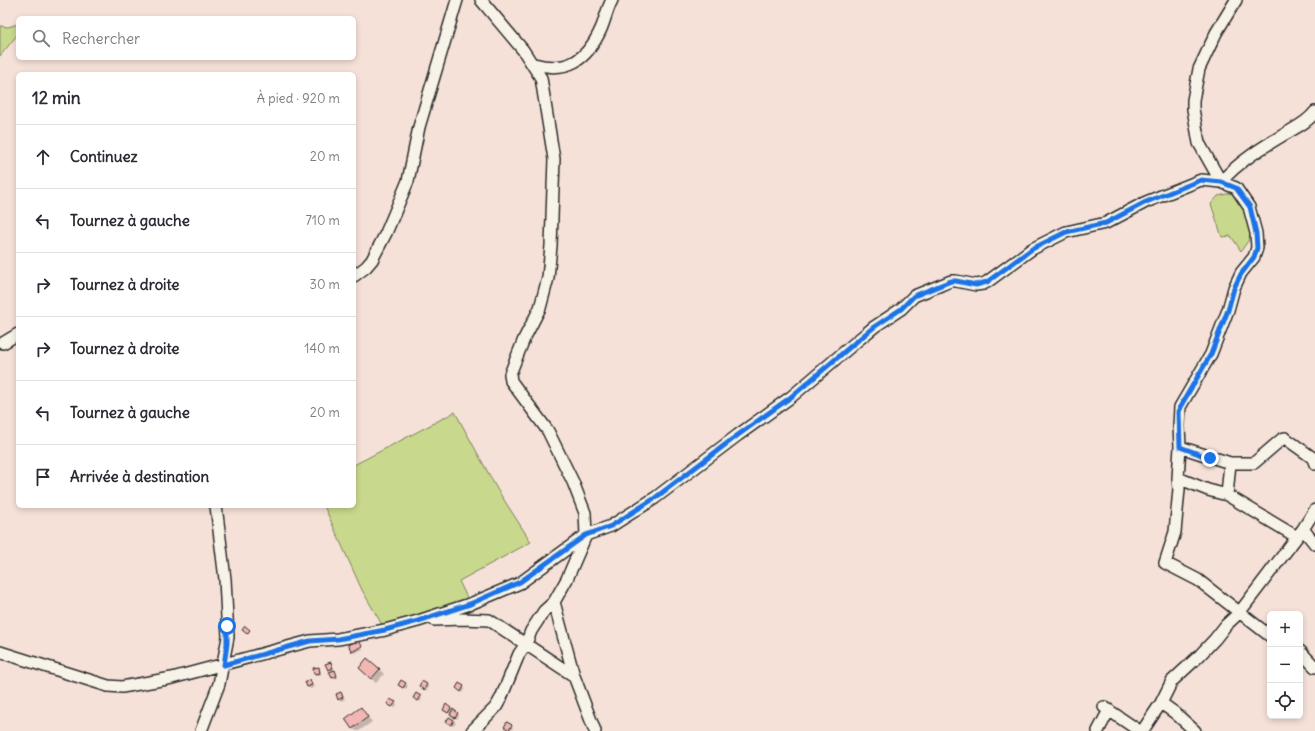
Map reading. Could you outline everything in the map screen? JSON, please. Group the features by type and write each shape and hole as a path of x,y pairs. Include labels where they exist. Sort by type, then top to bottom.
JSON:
{"street":[{"path":"356,274 372,260 402,198 408,181 419,127 456,0"},
{"path":"472,731 496,707 519,654 526,644 531,631 544,611 554,602 567,579 586,535 584,511 573,482 548,431 511,381 510,374 524,339 540,308 548,278 551,246 554,159 541,78 534,64 524,50 481,0"},
{"path":"534,64 544,67 563,67 574,62 588,52 601,29 612,0"},
{"path":"1221,182 1199,143 1193,109 1193,100 1199,68 1216,32 1236,0"},
{"path":"1221,182 1228,173 1256,152 1312,116 1315,112"},
{"path":"0,652 108,686 122,687 172,678 310,641 338,639 385,630 470,604 520,582 586,535 611,526 655,498 791,397 874,327 901,309 914,296 951,281 976,285 983,284 1032,249 1066,232 1106,223 1146,202 1201,180 1221,182 1236,188 1250,207 1256,233 1257,248 1254,257 1241,274 1234,288 1228,310 1211,354 1180,407 1178,426 1180,447 1178,478 1179,489 1175,532 1165,563 1198,580 1267,634"},
{"path":"3,343 16,335"},
{"path":"1180,447 1210,458 1230,463 1254,463 1285,438 1313,458 1315,464"},
{"path":"1227,495 1230,463"},
{"path":"1178,478 1208,490 1227,495 1300,533 1315,544"},
{"path":"201,731 219,684 224,665 228,637 225,579 216,508"},
{"path":"1098,731 1106,709 1138,730 1143,730 1161,703 1172,681 1216,639 1226,625 1239,612 1300,533 1314,514 1315,510"},
{"path":"554,602 574,676 595,731"},
{"path":"418,621 462,619 489,620 574,676"},
{"path":"1303,654 1315,667"},
{"path":"1161,703 1195,731"}],"green space":[{"path":"16,25 16,36 0,56 0,26 8,27"},
{"path":"1231,193 1240,201 1251,232 1248,241 1241,251 1231,236 1222,237 1211,204 1218,196"},
{"path":"455,412 497,489 531,542 459,581 470,604 385,630 362,590 325,508 356,508 356,464"}],"building":[{"path":"245,626 250,630 247,634 242,630"},
{"path":"358,639 362,646 352,652 348,645"},
{"path":"367,658 380,669 371,679 359,668"},
{"path":"331,662 333,668 328,670 325,664"},
{"path":"319,667 320,673 314,674 313,668"},
{"path":"335,670 337,676 332,678 329,672"},
{"path":"310,679 312,685 307,687 305,682"},
{"path":"401,680 406,683 403,688 398,685"},
{"path":"422,681 427,684 424,690 419,686"},
{"path":"459,683 464,686 461,692 456,688"},
{"path":"341,692 343,697 338,700 336,694"},
{"path":"416,693 421,696 418,701 413,698"},
{"path":"390,699 396,702 392,707 387,704"},
{"path":"446,704 451,708 448,713 443,710"},
{"path":"361,707 368,717 352,729 345,719"},
{"path":"453,709 458,713 455,718 450,715"},
{"path":"449,717 454,720 451,725 446,722"},
{"path":"507,722 512,725 509,730 504,727"}],"route":[{"path":"227,626 228,637 224,665 310,641 338,639 385,630 418,621 470,604 520,582 586,535 621,521 655,498 791,397 874,327 901,309 914,296 951,281 976,285 983,284 1032,249 1066,232 1106,223 1146,202 1201,180 1221,182 1236,188 1250,207 1256,233 1257,248 1254,257 1241,274 1234,288 1228,310 1211,354 1180,407 1178,426 1180,447 1210,458"}]}
